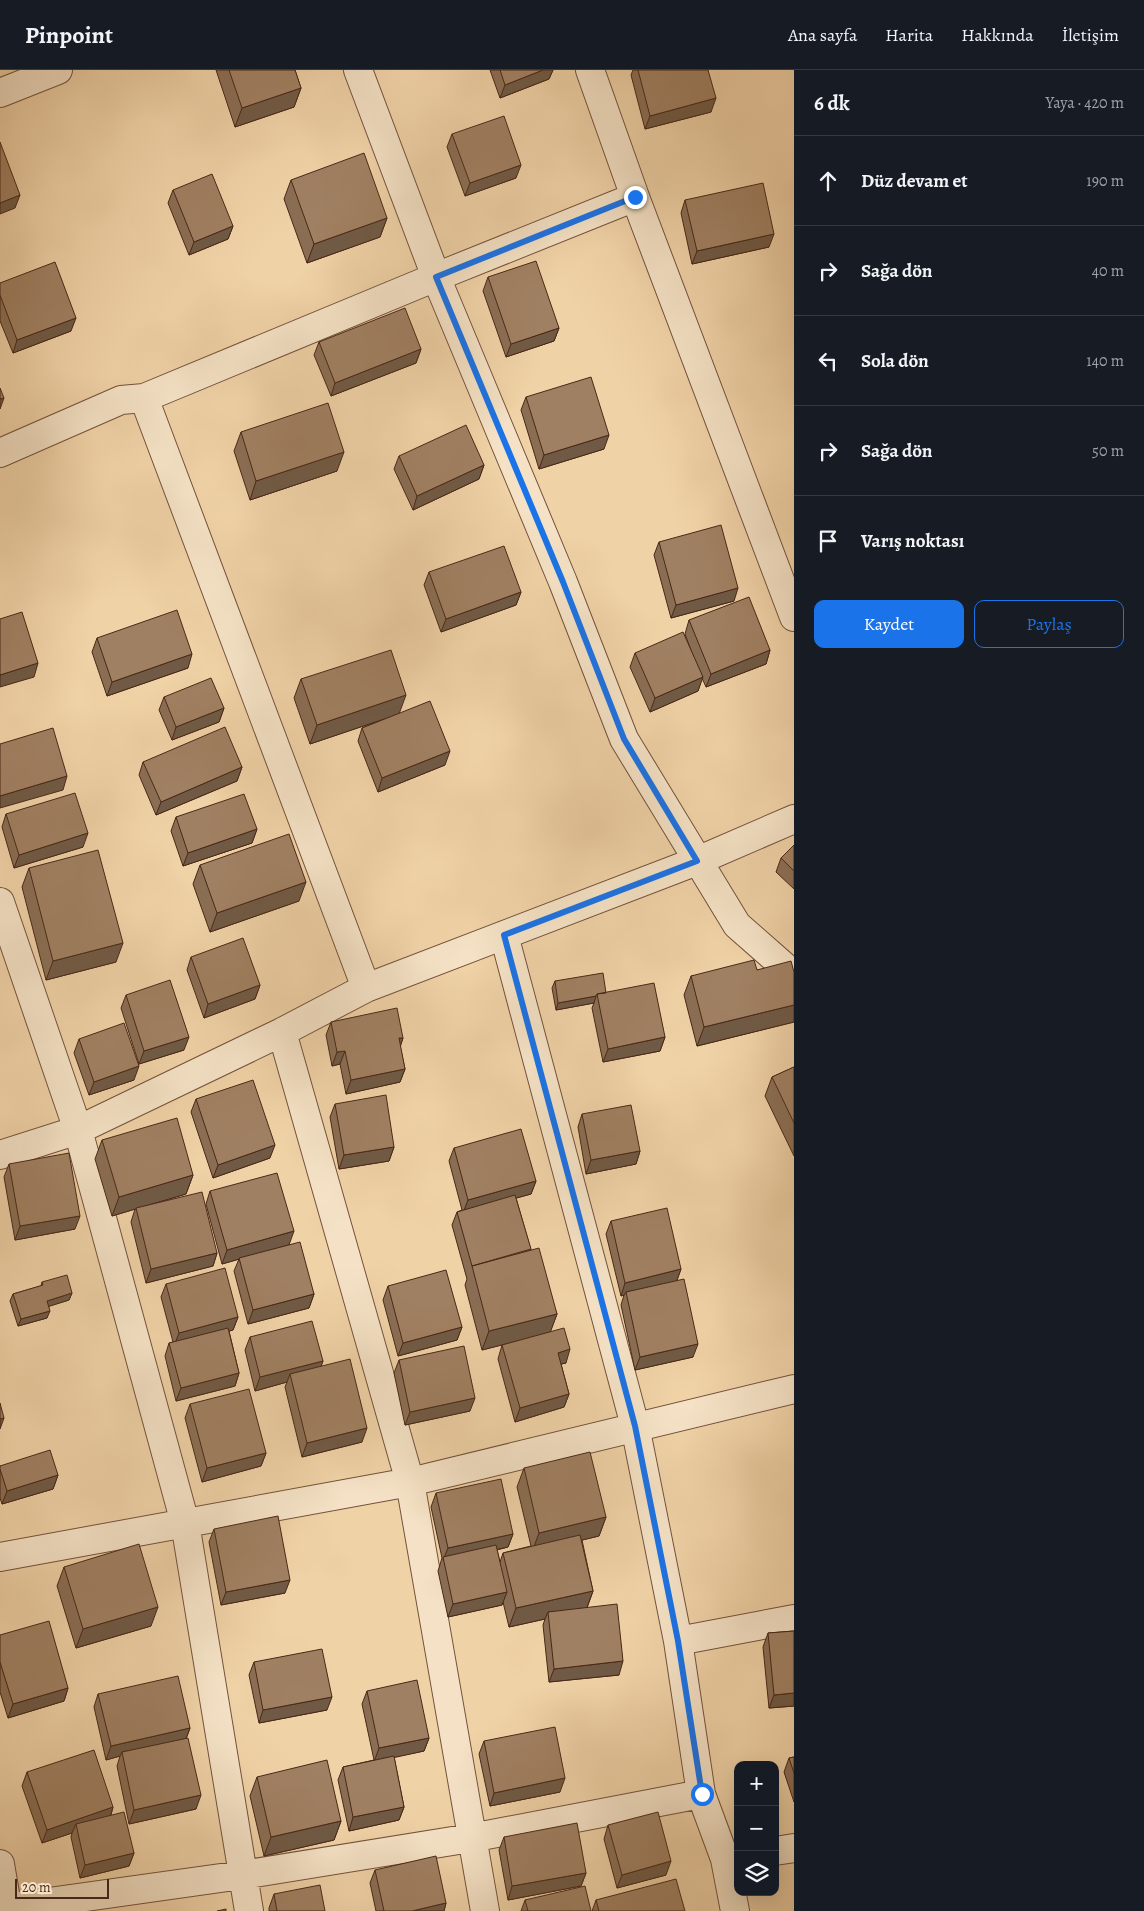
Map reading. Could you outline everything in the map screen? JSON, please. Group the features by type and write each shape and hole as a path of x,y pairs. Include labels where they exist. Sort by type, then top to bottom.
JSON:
{"street":[{"path":"0,93 58,70"},
{"path":"358,70 436,277 563,582 624,739 737,925 794,975"},
{"path":"590,70 635,197 794,616"},
{"path":"0,453 121,400 144,398 635,197"},
{"path":"144,398 366,988"},
{"path":"0,1154 78,1130 282,1032 366,988 697,861 794,819"},
{"path":"0,902 78,1130 185,1523 249,1911"},
{"path":"504,935 635,1426 678,1641 702,1794 731,1858 735,1911"},
{"path":"282,1032 410,1482 485,1911"},
{"path":"0,1557 410,1482 794,1389"},
{"path":"678,1641 794,1619"},
{"path":"0,1864 5,1909 242,1875 471,1838 702,1794"},
{"path":"779,1850 794,1848"}],"building":[{"path":"229,70 295,70 301,88 242,108"},
{"path":"500,70 543,70 505,85"},
{"path":"638,70 708,70 716,98 650,116"},
{"path":"504,116 521,165 470,183 452,134"},
{"path":"0,142 20,195 0,203"},
{"path":"364,153 387,218 314,244 291,180"},
{"path":"212,174 233,226 194,242 173,190"},
{"path":"763,183 774,234 697,251 685,200"},
{"path":"536,261 559,328 511,344 488,277"},
{"path":"55,262 76,318 17,340 0,295 0,283"},
{"path":"405,308 421,349 335,383 319,342"},
{"path":"591,377 609,435 544,455 526,397"},
{"path":"0,388 4,398 0,399"},
{"path":"328,403 344,452 256,481 241,432"},
{"path":"466,425 484,465 417,496 399,456"},
{"path":"721,525 738,588 676,605 659,542"},
{"path":"504,546 521,592 446,619 429,572"},
{"path":"749,597 770,650 711,674 689,620"},
{"path":"177,610 192,654 112,682 97,638"},
{"path":"22,612 38,663 0,675 0,619"},
{"path":"683,632 703,677 655,698 635,653"},
{"path":"391,650 406,695 317,725 301,679"},
{"path":"211,678 224,708 176,727 164,697"},
{"path":"430,701 450,751 382,778 362,728"},
{"path":"225,727 242,767 161,802 143,762"},
{"path":"53,728 67,776 0,796 0,744"},
{"path":"75,793 88,833 19,855 6,814"},
{"path":"244,794 257,829 188,853 176,817"},
{"path":"289,834 306,882 217,913 200,865"},
{"path":"794,845 794,871 781,858"},
{"path":"98,850 123,943 53,961 29,868"},
{"path":"243,938 260,985 208,1004 191,957"},
{"path":"754,960 757,970 791,961 794,972 794,1005 704,1027 691,976"},
{"path":"603,973 606,993 558,1003 555,981"},
{"path":"170,980 189,1037 144,1051 126,995"},
{"path":"654,983 665,1037 608,1049 597,994"},
{"path":"397,1008 403,1038 399,1038 405,1069 351,1080 345,1051 337,1052 331,1022"},
{"path":"124,1023 139,1066 94,1082 79,1039"},
{"path":"794,1067 794,1123 772,1077"},
{"path":"253,1080 275,1145 218,1165 196,1099"},
{"path":"386,1095 394,1147 344,1155 335,1104"},
{"path":"631,1105 640,1151 591,1160 582,1114"},
{"path":"177,1118 193,1175 119,1197 102,1140"},
{"path":"521,1129 536,1181 468,1200 454,1148"},
{"path":"69,1153 80,1216 20,1226 9,1164"},
{"path":"277,1173 294,1231 227,1250 210,1191"},
{"path":"202,1192 217,1253 151,1269 136,1208"},
{"path":"515,1195 531,1249 472,1266 457,1212"},
{"path":"667,1208 681,1269 625,1283 611,1221"},
{"path":"300,1242 314,1294 253,1310 239,1258"},
{"path":"539,1248 557,1314 489,1331 472,1266"},
{"path":"225,1268 238,1317 179,1333 166,1284"},
{"path":"446,1270 462,1327 403,1343 388,1286"},
{"path":"67,1275 72,1293 47,1301 50,1311 21,1319 13,1294 43,1285 42,1282"},
{"path":"684,1279 698,1344 640,1357 626,1292"},
{"path":"312,1321 323,1361 260,1377 250,1337"},
{"path":"228,1328 239,1373 181,1388 169,1343"},
{"path":"564,1328 570,1349 558,1353 569,1394 520,1408 502,1345"},
{"path":"464,1346 475,1398 410,1412 399,1360"},
{"path":"350,1359 367,1428 307,1443 290,1374"},
{"path":"249,1389 266,1453 207,1468 190,1404"},
{"path":"0,1403 4,1418 0,1419"},
{"path":"50,1450 58,1475 7,1491 0,1466"},
{"path":"590,1452 606,1517 539,1533 524,1468"},
{"path":"501,1479 513,1534 448,1548 436,1493"},
{"path":"278,1516 290,1580 226,1592 214,1529"},
{"path":"580,1535 593,1591 516,1608 503,1553"},
{"path":"139,1544 158,1607 83,1629 64,1567"},
{"path":"496,1545 507,1592 453,1604 443,1557"},
{"path":"617,1604 623,1661 554,1669 548,1612"},
{"path":"49,1621 68,1688 13,1704 0,1662 0,1635"},
{"path":"794,1631 794,1693 774,1695 768,1633"},
{"path":"322,1649 332,1697 263,1710 254,1662"},
{"path":"178,1676 190,1728 111,1746 98,1694"},
{"path":"417,1680 429,1738 379,1748 367,1691"},
{"path":"555,1727 565,1778 494,1793 484,1741"},
{"path":"188,1738 201,1795 134,1810 122,1752"},
{"path":"94,1750 113,1807 47,1830 27,1772"},
{"path":"394,1756 404,1807 353,1817 343,1767"},
{"path":"794,1757 794,1773 789,1758"},
{"path":"327,1760 341,1821 271,1837 257,1777"},
{"path":"124,1812 134,1853 85,1865 76,1824"},
{"path":"658,1812 671,1861 622,1875 608,1825"},
{"path":"577,1823 586,1873 512,1886 504,1837"},
{"path":"436,1856 446,1903 412,1911 384,1911 375,1870"},
{"path":"676,1879 685,1911 599,1911 596,1900"},
{"path":"320,1885 325,1911 277,1911 274,1894"},
{"path":"585,1886 591,1911 528,1911 525,1900"}],"route":[{"path":"635,197 436,277 563,582 624,739 697,861 504,935 635,1426 678,1641 702,1794"}]}
